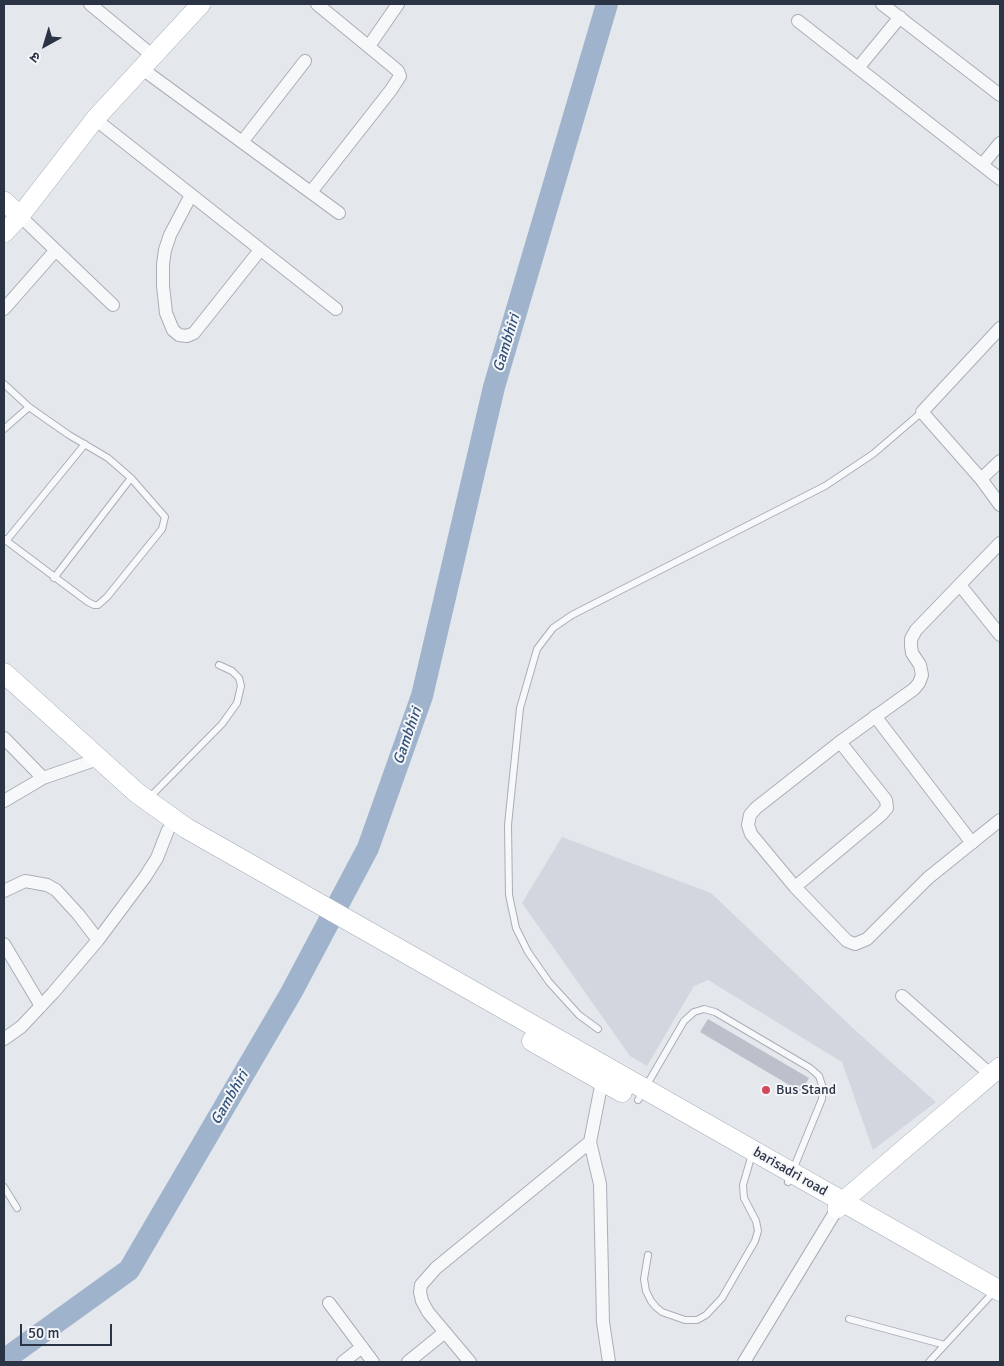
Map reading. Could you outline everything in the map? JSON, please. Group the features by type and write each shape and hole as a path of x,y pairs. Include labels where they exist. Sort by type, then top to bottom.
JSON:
{"main road":[{"path":"4,233 20,216 94,120 201,4"},
{"path":"4,201 20,216"},
{"path":"4,673 142,797 186,828 581,1061"},
{"path":"142,797 142,807 168,830 581,1061"},
{"name":"barisadri road","path":"581,1061 602,1081 641,1094"},
{"name":"barisadri road","path":"581,1061 997,1297"},
{"path":"839,1206 996,1071"}],"street":[{"path":"90,4 147,62 242,142 339,213"},
{"path":"311,192 400,76 398,71 317,4"},
{"path":"369,46 398,4"},
{"path":"882,4 1000,95"},
{"path":"858,68 900,18"},
{"path":"798,21 1000,179"},
{"path":"242,142 305,60"},
{"path":"94,120 336,309"},
{"path":"982,165 1000,143"},
{"path":"190,195 170,235 163,264 166,313 173,330 178,335 187,336 194,332 260,250"},
{"path":"20,216 113,305"},
{"path":"4,309 55,251"},
{"path":"1000,328 922,412 981,479 1000,505"},
{"path":"981,479 1000,461"},
{"path":"1000,543 916,630 911,639 911,646 912,653 920,665 922,675 919,683 756,808 750,815 748,825 751,834 795,887 847,941 855,944 867,939 928,878 1000,820"},
{"path":"960,585 1000,635"},
{"path":"875,716 972,843"},
{"path":"4,738 43,778"},
{"path":"795,887 882,815 887,808 886,800 840,742"},
{"path":"4,801 43,778 98,759"},
{"path":"4,1039 21,1027 41,1006 98,940 145,877 157,858 168,830"},
{"path":"4,891 25,881 47,885 56,890 98,940"},
{"path":"4,944 41,1006"},
{"path":"902,996 996,1071"},
{"path":"602,1081 590,1142 600,1184 604,1322 609,1362"},
{"path":"470,1362 428,1312 422,1301 421,1285 428,1275 590,1142"},
{"path":"744,1362 839,1206"},
{"path":"329,1303 373,1362"},
{"path":"408,1362 445,1332"},
{"path":"342,1362 362,1347"}],"lane":[{"path":"4,384 29,407 69,435 85,444 108,458 132,478 165,517 162,530 107,597 94,606 5,540 85,444"},
{"path":"4,429 29,407"},
{"path":"598,1029 580,1015 555,989 528,952 516,928 509,895 508,825 520,708 537,649 553,628 572,615 825,486 873,454 922,412"},
{"path":"54,578 132,478"},
{"path":"142,797 222,724 237,703 241,686 239,678 232,671 219,665"},
{"path":"641,1094 684,1021 694,1012 704,1009 715,1012 810,1068 819,1076 823,1088 822,1099 790,1178"},
{"path":"648,1255 644,1279 646,1291 656,1307 662,1312 685,1320 697,1320 706,1315 722,1298 755,1241 758,1231 756,1220 744,1198 743,1185 751,1156"},
{"path":"4,1187 17,1208"},
{"path":"929,1362 997,1297"},
{"path":"849,1319 945,1345"}],"shaded area":[{"path":"562,837 711,893 857,1032 936,1102 873,1150 842,1062 708,980 694,986 647,1066 630,1056 522,903"}],"building":[{"path":"708,1019 809,1078 801,1092 700,1032"}],"waterway":[{"name":"Gambhiri","path":"4,1360 129,1270 291,993 368,848 422,696 494,387 607,4"}],"place":[{"name":"Bus Stand","path":"766,1090"}]}
